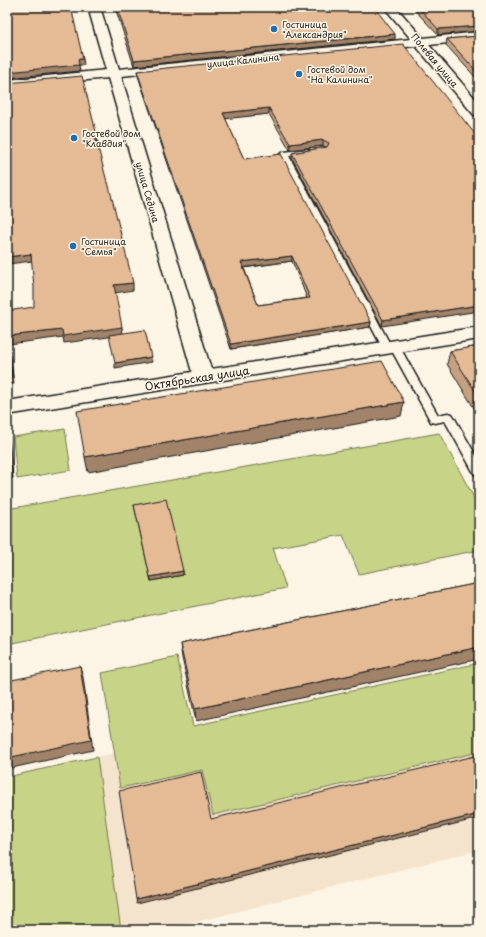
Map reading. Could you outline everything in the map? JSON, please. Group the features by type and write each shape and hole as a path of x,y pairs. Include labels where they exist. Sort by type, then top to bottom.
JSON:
{"street":[{"name":"улица Седина","path":"94,7 203,377"},
{"name":"Полевая улица","path":"390,7 479,112"},
{"name":"улица Калинина","path":"7,84 479,36"},
{"name":"Октябрьская улица","path":"7,408 479,333"}],"lane":[{"path":"315,150 284,154 391,347 435,419 448,417 479,472"}],"shaded area":[{"path":"479,672 479,850 165,930 121,930 97,757"}],"green space":[{"path":"65,429 71,470 17,479 13,437"},
{"path":"439,433 479,507 479,550 359,574 343,535 273,548 286,588 7,644 7,509"},
{"path":"177,657 193,726 479,663 479,752 213,815 202,770 120,788 102,673"},
{"path":"97,757 121,930 7,930 7,777"}],"building":[{"path":"7,7 71,7 83,59 78,59 79,65 7,72"},
{"path":"117,7 374,7 395,34 134,60"},
{"path":"418,7 479,7 479,26 438,29"},
{"path":"479,36 479,74 447,39"},
{"path":"403,44 479,139 479,305 383,320 292,153 327,147 329,143 323,140 290,144 269,108 223,113 244,159 281,154 371,322 231,344 137,71","holes":["292,256 310,298 258,305 241,262"]},
{"path":"82,76 97,136 95,136 133,283 114,285 122,327 63,336 62,330 8,336 12,376 7,377 7,311 34,307 34,287 31,254 7,257 7,83"},
{"path":"145,330 151,357 115,363 109,335"},
{"path":"479,346 479,397 450,351"},
{"path":"382,361 404,402 85,457 77,411"},
{"path":"7,442 9,464 7,464"},
{"path":"166,499 183,571 150,577 134,505"},
{"path":"479,583 479,647 195,709 180,644"},
{"path":"80,666 91,740 7,758 7,681"},
{"path":"479,755 479,814 136,899 119,791 201,772 211,819"}],"place":[{"name":"Гостиница \"Александрия\"","path":"274,29"},
{"name":"Гостевой дом \"На Калинина\"","path":"299,74"},
{"name":"Гостевой дом \"Клавдия\"","path":"74,138"},
{"name":"Гостиница \"Семья\"","path":"73,246"}]}
